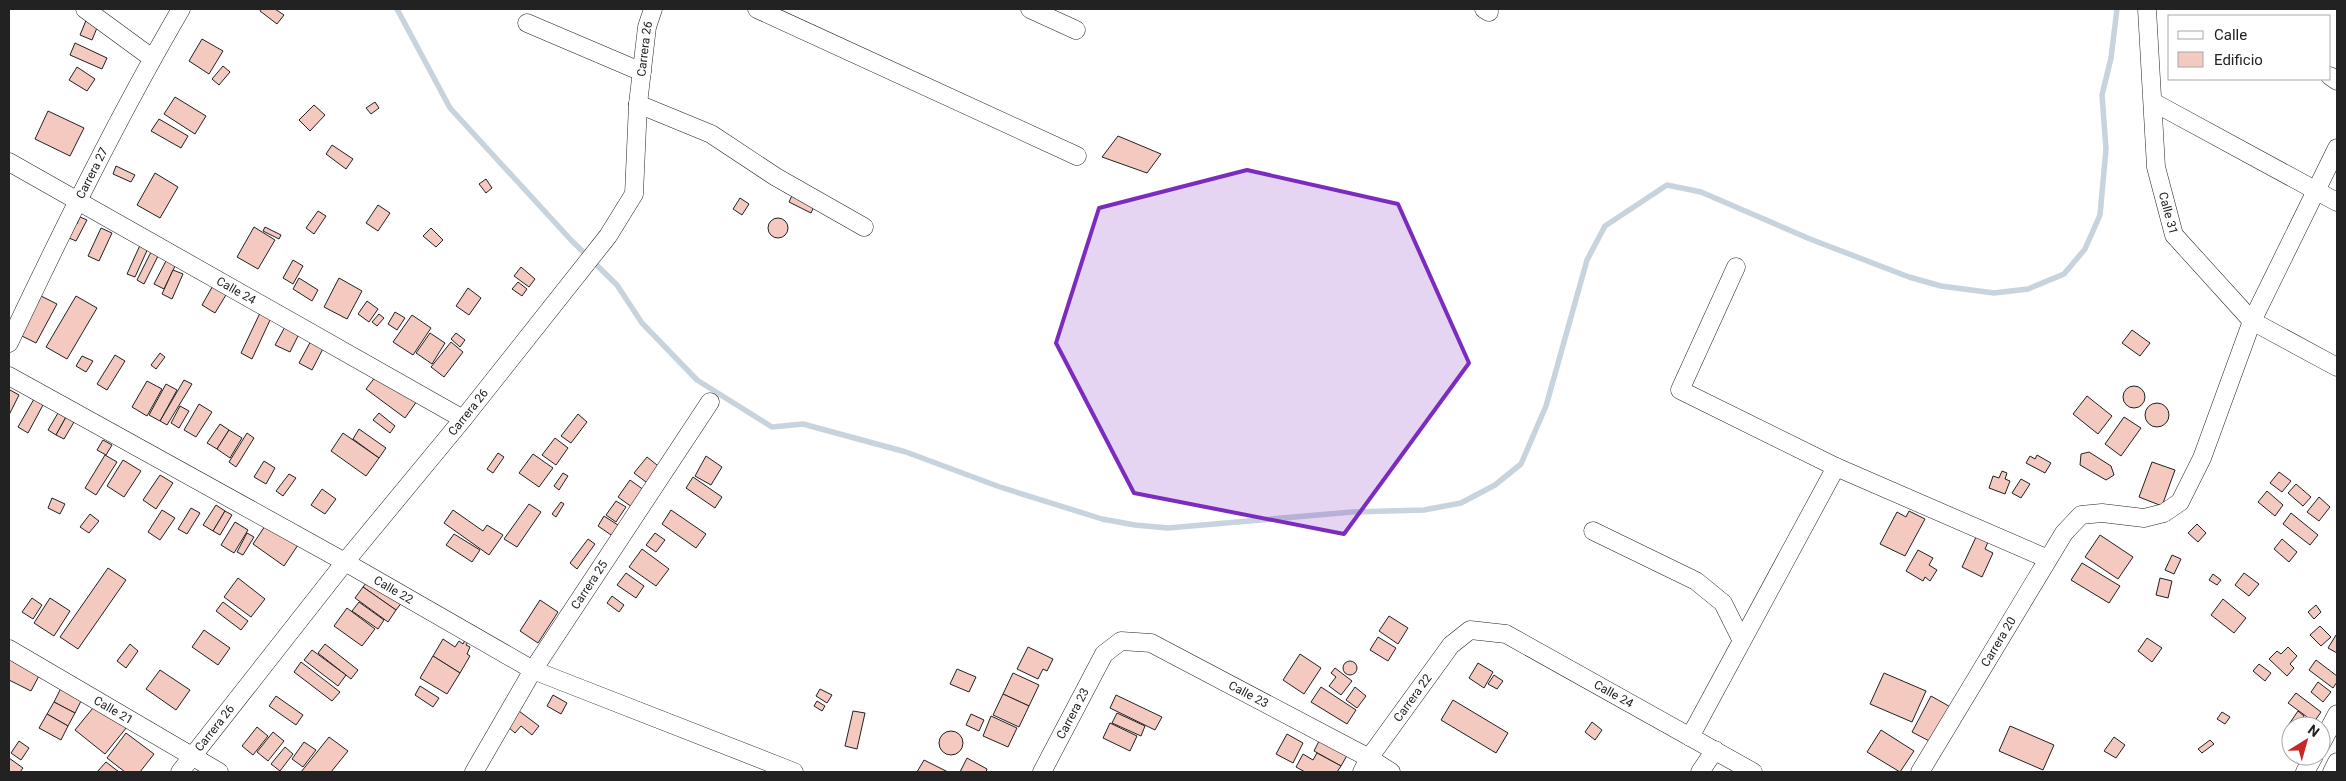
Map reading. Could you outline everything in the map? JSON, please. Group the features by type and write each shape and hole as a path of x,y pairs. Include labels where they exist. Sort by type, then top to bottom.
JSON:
{"street":[{"path":"85,9 152,58"},
{"name":"Carrera 27","path":"9,343 76,201 152,58 181,9"},
{"name":"Carrera 26","path":"180,772 345,562 463,419 608,236 634,194 638,104 647,27 653,9"},
{"path":"757,9 1077,156"},
{"path":"1030,9 1076,30"},
{"name":"Calle 31","path":"2147,9 2156,167 2174,235 2252,321 2337,367"},
{"path":"527,22 642,72"},
{"path":"2153,102 2317,189 2337,202"},
{"path":"638,104 711,134 776,178 864,227"},
{"path":"2252,321 2337,148"},
{"name":"Calle 24","path":"9,162 463,419"},
{"path":"1736,267 1680,390 1836,467 2048,559"},
{"name":"Carrera 20","path":"1920,772 2064,533 2081,515 2102,513 2144,518 2164,513 2180,502 2202,458 2252,321"},
{"name":"Calle 22","path":"9,376 345,562 533,670 794,772"},
{"name":"Carrera 25","path":"474,772 533,670 710,402"},
{"path":"1690,737 1741,639 1836,467"},
{"path":"1593,531 1696,582 1723,603 1741,639"},
{"name":"Calle 24","path":"1470,630 1506,634 1753,772"},
{"name":"Carrera 22","path":"1366,765 1451,645 1470,630"},
{"name":"Calle 23","path":"1104,654 1122,641 1152,643 1366,765 1391,772"},
{"name":"Calle 21","path":"9,649 193,755 219,772"},
{"name":"Carrera 23","path":"1042,772 1104,654"},
{"path":"2331,725 2337,714"},
{"path":"1700,772 1715,750"},
{"path":"2332,772 2337,762"}],"highlighted area":[{"path":"1247,170 1398,204 1469,363 1344,534 1134,493 1056,343 1099,208"}],"building":[{"path":"261,9 275,9 284,15 277,24 260,11"},
{"path":"87,18 99,23 92,40 80,35"},
{"path":"202,39 223,51 209,74 189,61"},
{"path":"75,43 107,58 102,69 70,55"},
{"path":"223,66 230,72 219,85 212,79"},
{"path":"77,67 95,79 87,91 69,80"},
{"path":"175,97 206,116 195,134 164,114"},
{"path":"375,102 379,108 371,114 366,108"},
{"path":"314,105 325,115 310,131 299,120"},
{"path":"48,111 84,128 70,156 35,139"},
{"path":"159,119 188,136 181,148 151,131"},
{"path":"1118,136 1161,154 1147,173 1102,157"},
{"path":"332,145 353,159 346,169 326,154"},
{"path":"116,166 135,175 131,182 113,174"},
{"path":"155,173 178,187 160,218 137,205"},
{"path":"486,179 492,188 486,193 479,184"},
{"path":"794,191 816,202 811,213 789,202"},
{"path":"740,198 749,204 742,215 733,209"},
{"path":"378,205 390,213 378,231 366,223"},
{"path":"318,211 326,216 314,234 306,228"},
{"path":"80,217 87,220 76,241 62,235 70,220 77,224"},
{"path":"778,218 785,221 788,228 785,235 778,238 771,235 768,228 771,221"},
{"path":"254,227 275,240 258,269 237,257"},
{"path":"265,227 281,235 279,239 263,231"},
{"path":"101,228 112,233 99,261 88,256"},
{"path":"431,228 443,240 436,247 423,236"},
{"path":"141,243 149,246 135,277 127,274"},
{"path":"151,252 158,256 144,284 137,280"},
{"path":"167,259 176,264 164,289 154,284"},
{"path":"293,260 303,266 293,284 283,278"},
{"path":"521,267 535,279 529,287 514,276"},
{"path":"173,270 183,274 172,299 162,294"},
{"path":"299,278 318,290 312,301 293,289"},
{"path":"339,278 362,291 347,319 324,307"},
{"path":"215,282 229,290 215,313 202,305"},
{"path":"518,282 527,289 522,296 512,289"},
{"path":"468,288 481,298 469,315 456,306"},
{"path":"37,294 57,304 36,343 16,333"},
{"path":"76,296 97,308 67,359 46,347"},
{"path":"367,301 378,309 369,322 358,314"},
{"path":"395,312 405,318 397,330 388,324"},
{"path":"260,313 271,318 252,359 241,353"},
{"path":"379,314 384,318 377,326 372,322"},
{"path":"412,315 431,328 413,355 393,342"},
{"path":"286,325 300,332 290,352 275,345"},
{"path":"2132,330 2150,343 2140,356 2122,343"},
{"path":"430,333 445,343 432,364 416,353"},
{"path":"456,333 465,340 460,347 451,339"},
{"path":"313,337 326,343 312,370 299,363"},
{"path":"451,342 463,352 444,377 431,367"},
{"path":"160,353 165,357 156,369 151,365"},
{"path":"115,355 125,361 107,390 97,384"},
{"path":"82,356 93,361 86,372 76,366"},
{"path":"379,372 417,401 405,418 366,389"},
{"path":"184,380 192,384 167,425 160,421"},
{"path":"147,381 162,389 147,416 132,407"},
{"path":"166,384 177,390 160,421 149,415"},
{"path":"2134,386 2142,389 2145,397 2142,405 2134,408 2126,405 2123,397 2126,389"},
{"path":"10,390 19,395 9,415 9,393"},
{"path":"2087,396 2112,416 2098,434 2073,414"},
{"path":"34,399 43,405 28,433 18,427"},
{"path":"2157,403 2162,404 2168,410 2168,420 2162,426 2157,427 2152,426 2146,420 2145,415 2146,410 2152,404"},
{"path":"199,404 212,412 196,437 184,430"},
{"path":"180,406 189,411 179,428 171,423"},
{"path":"58,413 66,417 56,435 48,430"},
{"path":"379,413 395,426 390,433 373,420"},
{"path":"578,414 587,422 571,443 561,436"},
{"path":"66,417 74,422 64,439 56,435"},
{"path":"2124,417 2141,428 2121,456 2105,444"},
{"path":"220,424 229,430 217,449 207,443"},
{"path":"359,429 386,448 379,458 353,439"},
{"path":"229,430 242,438 230,458 217,449"},
{"path":"247,433 254,438 236,467 229,462"},
{"path":"343,433 379,458 366,476 331,451"},
{"path":"555,438 568,448 556,465 542,455"},
{"path":"103,440 112,445 106,455 97,450"},
{"path":"2089,452 2111,466 2114,475 2106,480 2080,465 2081,454"},
{"path":"498,453 504,457 493,473 487,469"},
{"path":"533,454 553,468 539,487 519,473"},
{"path":"105,455 117,462 96,495 85,488"},
{"path":"2037,455 2051,463 2045,473 2026,463 2030,456 2035,459"},
{"path":"706,456 722,467 711,485 695,476"},
{"path":"647,457 662,469 650,485 634,473"},
{"path":"123,460 141,471 124,497 107,486"},
{"path":"264,461 275,468 266,484 254,477"},
{"path":"2152,462 2175,470 2162,506 2139,497"},
{"path":"2002,471 2007,473 2005,479 2010,481 2005,494 1989,488 1993,476 1999,478"},
{"path":"2279,472 2291,481 2282,492 2270,483"},
{"path":"563,473 568,476 559,490 554,486"},
{"path":"289,474 296,478 283,496 276,491"},
{"path":"160,475 173,483 156,509 143,500"},
{"path":"693,477 722,497 715,508 686,488"},
{"path":"2021,479 2030,484 2021,498 2012,493"},
{"path":"630,480 648,493 636,510 618,497"},
{"path":"2296,484 2311,497 2303,506 2288,493"},
{"path":"322,489 336,499 325,514 311,505"},
{"path":"2267,491 2283,505 2275,516 2258,502"},
{"path":"2319,497 2330,507 2319,521 2307,512"},
{"path":"52,498 65,504 60,514 48,508"},
{"path":"616,501 626,507 616,522 606,515"},
{"path":"561,502 564,504 556,517 552,514"},
{"path":"529,504 541,512 517,547 504,539"},
{"path":"216,505 225,511 213,531 203,525"},
{"path":"191,508 200,513 187,534 178,529"},
{"path":"162,510 175,518 160,540 148,532"},
{"path":"453,510 483,531 487,525 503,535 489,555 444,523"},
{"path":"671,510 706,534 696,548 662,524"},
{"path":"225,511 232,515 220,535 213,531"},
{"path":"1909,511 1925,519 1905,556 1880,544 1897,512 1906,517"},
{"path":"2291,513 2318,535 2310,545 2283,524"},
{"path":"90,514 99,521 89,533 80,527"},
{"path":"604,516 624,529 617,539 598,526"},
{"path":"235,522 248,530 234,553 221,545"},
{"path":"267,523 298,545 284,566 253,544"},
{"path":"2197,524 2206,533 2198,542 2188,533"},
{"path":"247,533 254,537 243,555 237,552"},
{"path":"655,533 665,540 656,552 646,545"},
{"path":"454,534 480,550 472,562 446,545"},
{"path":"2100,535 2133,557 2118,579 2085,557"},
{"path":"1976,537 1988,542 1985,549 1993,553 1982,577 1962,567"},
{"path":"588,539 595,544 577,569 570,563"},
{"path":"2282,539 2297,552 2289,562 2274,549"},
{"path":"642,549 669,569 656,586 629,567"},
{"path":"1918,550 1933,558 1929,565 1937,570 1930,581 1925,577 1923,581 1906,571"},
{"path":"2172,555 2181,559 2174,574 2165,570"},
{"path":"2082,563 2120,586 2109,603 2071,580"},
{"path":"108,568 126,580 78,649 60,637"},
{"path":"626,573 644,586 636,598 617,585"},
{"path":"2244,573 2259,584 2249,596 2235,585"},
{"path":"2213,574 2221,580 2217,585 2209,580"},
{"path":"238,578 265,599 251,617 224,597"},
{"path":"370,578 403,601 396,610 363,587"},
{"path":"2160,578 2172,581 2168,598 2156,595"},
{"path":"363,587 396,610 388,622 355,598"},
{"path":"612,596 624,605 619,612 607,603"},
{"path":"32,598 42,605 33,619 22,612"},
{"path":"50,598 70,611 54,636 34,623"},
{"path":"2223,599 2246,618 2234,633 2211,615"},
{"path":"540,600 558,612 538,643 520,631"},
{"path":"223,602 248,621 241,630 216,611"},
{"path":"359,602 384,620 378,629 352,611"},
{"path":"2316,605 2321,612 2314,619 2308,612"},
{"path":"347,608 375,629 362,646 334,626"},
{"path":"1389,616 1408,628 1398,644 1379,631"},
{"path":"2320,626 2331,637 2321,646 2310,635"},
{"path":"204,630 230,648 218,665 192,647"},
{"path":"2337,636 2337,653 2328,648"},
{"path":"1378,637 1396,648 1388,661 1370,650"},
{"path":"2147,638 2162,648 2152,662 2138,651"},
{"path":"443,639 455,647 459,641 463,644 465,640 468,642 466,645 470,647 467,654 470,656 460,673 433,656"},
{"path":"130,644 138,651 126,668 117,661"},
{"path":"325,644 358,670 351,679 318,653"},
{"path":"1028,647 1053,659 1047,671 1043,669 1038,679 1017,669"},
{"path":"2288,647 2297,656 2290,664 2294,668 2287,676 2269,659 2277,651 2281,654"},
{"path":"312,650 346,675 338,686 304,660"},
{"path":"1300,654 1321,668 1304,694 1283,680"},
{"path":"9,655 41,672 31,691 9,680"},
{"path":"433,656 460,673 447,694 420,678"},
{"path":"2316,660 2337,676 2337,682 2333,688 2309,670"},
{"path":"1350,661 1355,663 1357,668 1355,673 1350,675 1345,673 1343,668 1345,663"},
{"path":"301,662 340,692 332,701 294,672"},
{"path":"1478,663 1493,672 1484,688 1469,678"},
{"path":"2259,664 2271,673 2265,681 2253,671"},
{"path":"1335,668 1352,681 1341,695 1329,686 1336,677 1331,673"},
{"path":"957,669 976,677 969,692 950,684"},
{"path":"160,670 190,690 176,710 146,689"},
{"path":"1013,673 1039,685 1029,706 1003,694"},
{"path":"1884,673 1926,691 1912,722 1870,704"},
{"path":"1494,675 1503,681 1497,689 1488,684"},
{"path":"2318,682 2331,692 2323,702 2311,692"},
{"path":"62,686 83,697 75,713 54,702"},
{"path":"420,686 439,698 433,707 415,695"},
{"path":"1321,687 1356,710 1347,724 1311,702"},
{"path":"1355,687 1366,696 1357,708 1346,700"},
{"path":"820,689 832,695 827,703 816,696"},
{"path":"2296,693 2321,712 2318,716 2306,716 2288,703"},
{"path":"1003,694 1029,706 1019,727 993,715"},
{"path":"553,695 567,703 561,714 547,706"},
{"path":"1116,695 1162,717 1155,730 1110,708"},
{"path":"276,696 303,715 296,725 269,706"},
{"path":"1931,696 1954,709 1935,744 1912,732"},
{"path":"1453,700 1508,733 1496,753 1441,720"},
{"path":"817,701 825,706 822,711 814,706"},
{"path":"54,702 75,713 68,726 47,714"},
{"path":"97,703 127,727 105,754 75,730"},
{"path":"519,711 539,726 532,735 521,726 515,733 507,726"},
{"path":"853,711 865,713 857,749 845,746"},
{"path":"2298,711 2304,716 2295,716"},
{"path":"2222,712 2230,717 2225,724 2217,719"},
{"path":"1117,713 1145,726 1141,736 1112,723"},
{"path":"47,714 68,726 61,740 39,728"},
{"path":"971,714 984,720 979,731 966,725"},
{"path":"991,716 1017,728 1008,747 983,736"},
{"path":"1592,722 1602,730 1595,740 1585,732"},
{"path":"1110,723 1137,736 1130,751 1103,738"},
{"path":"2010,726 2054,745 2043,770 1999,751"},
{"path":"257,727 268,736 253,755 242,746"},
{"path":"1881,730 1914,751 1900,772 1867,752"},
{"path":"951,731 960,734 963,743 960,752 951,755 942,752 939,743 942,734"},
{"path":"273,732 284,741 268,761 257,752"},
{"path":"126,733 154,754 140,772 125,772 107,758"},
{"path":"1287,734 1303,743 1293,763 1276,754"},
{"path":"329,737 348,751 331,772 301,772"},
{"path":"1321,737 1349,752 1341,766 1314,751"},
{"path":"2114,737 2125,745 2116,758 2104,751"},
{"path":"2210,740 2214,744 2202,753 2198,749"},
{"path":"19,741 29,748 21,760 11,753"},
{"path":"304,742 316,750 303,767 292,759"},
{"path":"285,747 293,754 280,771 271,764"},
{"path":"1317,753 1341,766 1337,772 1305,772 1296,767 1303,754 1313,760"},
{"path":"9,758 23,768 20,772 9,772"},
{"path":"967,758 987,769 986,772 960,772"},
{"path":"924,760 948,772 917,772"},
{"path":"106,762 119,772 97,772"}],"waterway":[{"path":"397,9 450,108 571,240 617,285 642,323 697,380 772,427 803,424 906,452 1000,487 1102,519 1168,528 1352,512 1424,510 1461,503 1495,485 1521,464 1546,406 1587,260 1605,226 1667,185 1701,192 1810,239 1909,277 1941,286 1994,293 2028,289 2064,274 2085,249 2100,215 2106,149 2102,95 2111,58 2117,9"}]}
